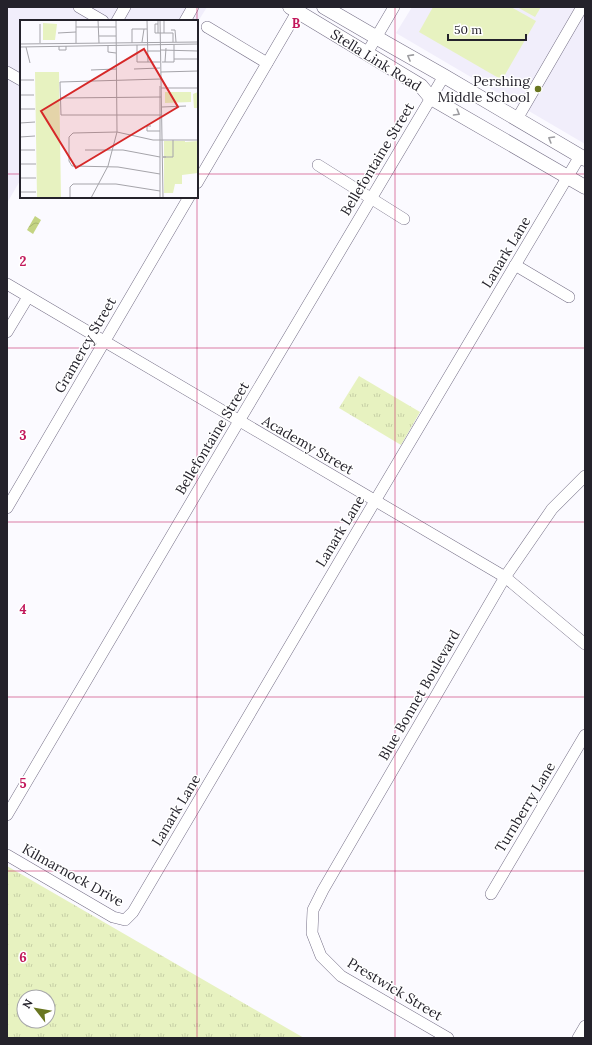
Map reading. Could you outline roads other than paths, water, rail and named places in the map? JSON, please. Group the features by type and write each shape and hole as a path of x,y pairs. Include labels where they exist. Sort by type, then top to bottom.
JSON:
{"main road":[{"name":"Stella Link Road","path":"324,7 583,157"},
{"name":"Stella Link Road","path":"295,8 421,86 430,98 585,187"}],"street":[{"path":"79,7 101,20"},
{"path":"118,20 125,7"},
{"path":"186,20 193,7"},
{"path":"367,53 394,7"},
{"path":"517,119 582,7"},
{"path":"198,182 267,63 295,8"},
{"path":"207,27 267,63"},
{"path":"7,72 20,79"},
{"name":"Bellefontaine Street","path":"7,815 444,76"},
{"name":"Lanark Lane","path":"125,920 133,912 515,265 568,177 583,157"},
{"path":"318,165 404,219"},
{"name":"Gramercy Street","path":"7,508 188,198"},
{"path":"515,265 569,297"},
{"name":"Academy Street","path":"7,284 505,577 585,644"},
{"path":"7,332 28,296"},
{"name":"Blue Bonnet Boulevard","path":"316,944 312,933 313,910 323,890 505,577 552,509 585,476"},
{"name":"Turnberry Lane","path":"491,894 585,735"},
{"name":"Kilmarnock Drive","path":"7,855 113,917 125,920"},
{"name":"Prestwick Street","path":"316,944 321,956 341,976 448,1038"},
{"path":"578,1038 585,1026"}],"water":[{"path":"35,216 41,220 33,234 27,230"}],"place":[{"name":"Pershing Middle School","path":"538,89"}]}
